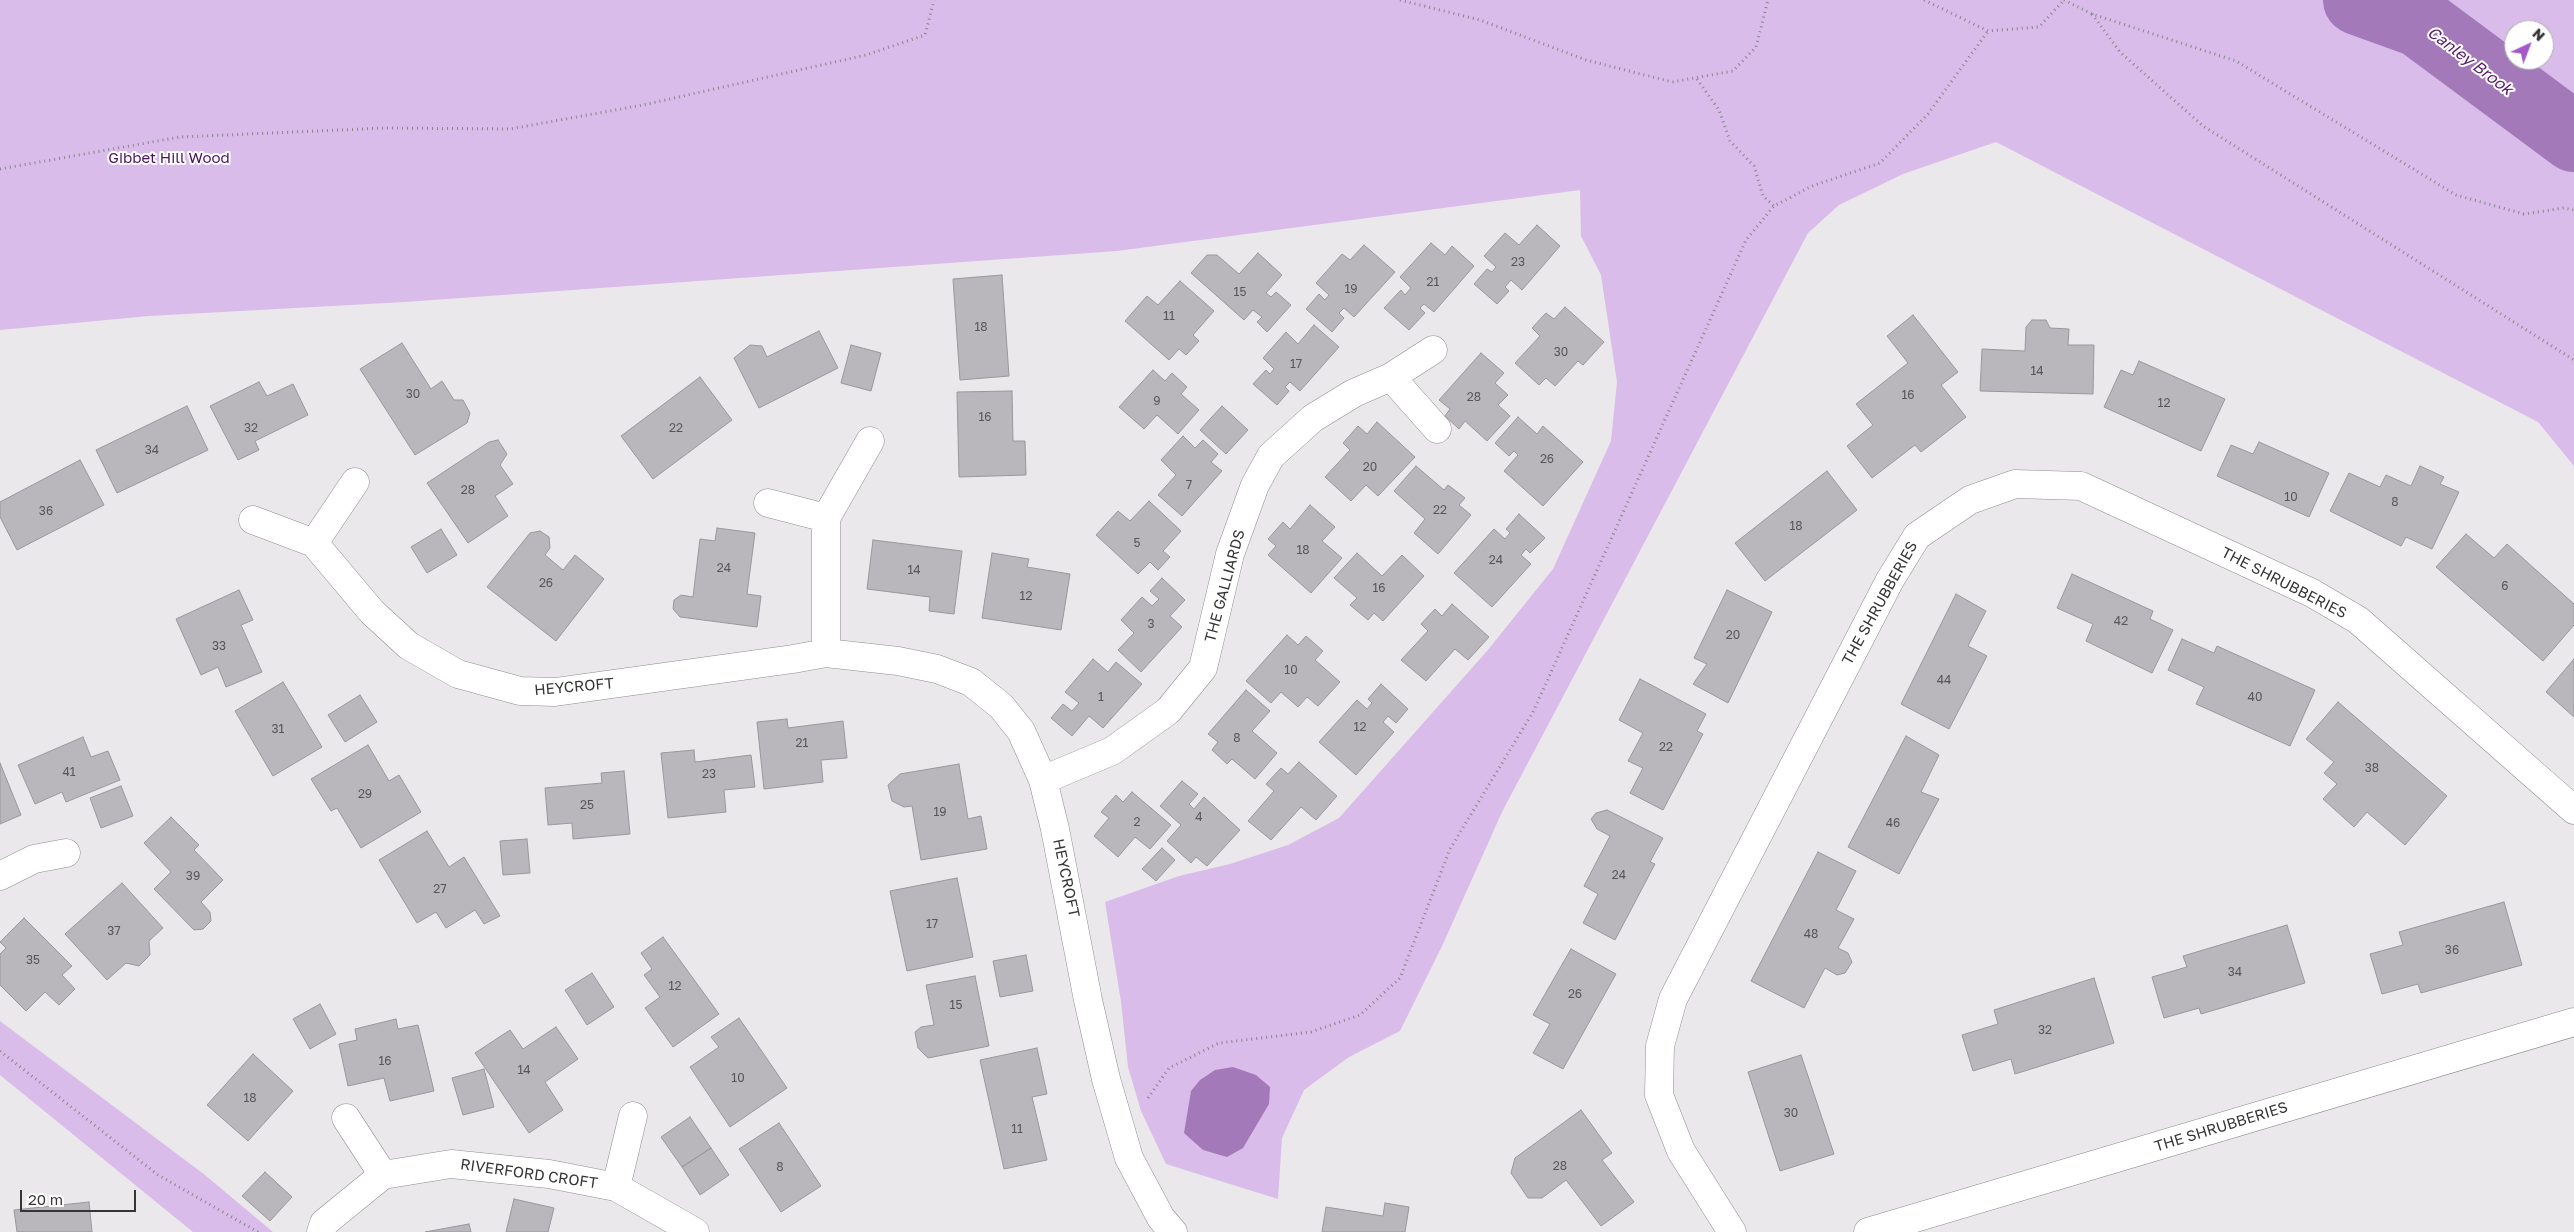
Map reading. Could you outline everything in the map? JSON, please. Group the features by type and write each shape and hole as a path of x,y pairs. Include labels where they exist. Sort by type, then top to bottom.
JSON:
{"street":[{"name":"THE GALLIARDS","path":"1043,780 1112,751 1168,711 1203,668 1230,554 1254,484 1271,456 1313,418 1354,394 1392,377 1434,350"},
{"path":"1392,377 1437,429"},
{"path":"826,652 826,518 870,442"},
{"path":"314,543 355,482"},
{"name":"THE SHRUBBERIES","path":"1732,1232 1681,1151 1659,1095 1660,1046 1673,999 1890,580 1917,536 1970,500 2015,484 2081,486 2312,593 2358,620 2574,810"},
{"path":"768,503 826,518"},
{"name":"HEYCROFT","path":"253,520 314,543 372,612 409,646 458,674 520,691 555,692 793,659 826,652 908,663 937,669 971,682 1001,706 1021,731 1043,780 1057,838 1090,1009 1129,1158 1161,1218 1173,1232"},
{"path":"0,876 34,859 66,854"},
{"name":"THE SHRUBBERIES","path":"1868,1232 2574,1022"},
{"name":"RIVERFORD CROFT","path":"616,1187 633,1116"},
{"path":"346,1118 383,1175"},
{"name":"RIVERFORD CROFT","path":"322,1228 383,1175 451,1164 549,1174 616,1187 695,1232"}],"path":[{"path":"0,169 180,137 385,128 510,129 633,106 866,55 925,35 934,0"},
{"path":"1400,0 1480,20 1586,60 1672,82 1732,71 1756,47 1768,0"},
{"path":"1924,0 1988,31 2039,27 2064,0 2092,14 2236,61 2456,195 2524,214 2564,208 2574,210"},
{"path":"2092,14 2120,52 2204,126 2574,360"},
{"path":"1146,1104 1149,1096 1169,1068 1219,1043 1311,1032 1360,1015 1400,978 1450,849 1533,712 1746,240 1774,206 1812,186 1880,163 1928,114 1988,31"},
{"path":"1697,78 1719,110 1730,141 1754,166 1763,196 1774,206"},
{"path":"0,1051 158,1175 258,1232"}],"green space":[{"name":"Gibbet Hill Wood","path":"0,0 2574,0 2574,466 2538,422 1996,142 1903,174 1839,205 1808,233 1502,812 1443,944 1400,1031 1349,1057 1304,1090 1282,1138 1278,1199 1166,1164 1141,1111 1128,1067 1121,1002 1105,902 1179,876 1230,864 1288,845 1339,818 1487,651 1553,569 1611,441 1617,382 1601,275 1581,236 1580,190 1117,251 405,302 149,316 0,330"},
{"path":"0,1021 205,1175 273,1232 193,1232 0,1075"}],"shaded area":[{"path":"1233,1067 1256,1075 1270,1087 1269,1104 1243,1148 1227,1157 1203,1150 1184,1133 1191,1091 1200,1080 1215,1070"}],"building":[{"path":"1537,225 1560,246 1522,290 1511,280 1505,287 1509,291 1497,304 1474,284 1487,269 1492,272 1496,267 1484,256 1505,233 1519,245"},
{"path":"1431,243 1445,255 1452,246 1474,266 1434,312 1424,304 1420,308 1425,313 1409,330 1384,308 1401,290 1405,295 1411,288 1400,277"},
{"path":"1364,245 1395,272 1354,317 1344,308 1339,313 1344,318 1332,332 1306,309 1319,294 1325,300 1329,295 1316,283 1342,254 1350,260"},
{"path":"1258,253 1282,275 1266,293 1271,297 1276,292 1291,305 1267,332 1257,322 1262,317 1253,310 1244,320 1191,273 1207,255 1217,255 1239,274"},
{"path":"1002,275 1009,376 960,380 953,279"},
{"path":"1180,281 1214,311 1193,335 1199,341 1186,355 1179,349 1169,360 1125,321 1147,296 1158,305"},
{"path":"1565,307 1604,342 1583,365 1578,361 1555,386 1546,378 1539,385 1515,363 1540,336 1532,328 1546,313 1554,319"},
{"path":"1913,315 1958,372 1941,385 1966,417 1921,452 1915,445 1872,478 1847,446 1873,425 1856,404 1908,363 1887,336"},
{"path":"2032,320 2046,320 2050,328 2069,329 2068,345 2094,345 2093,394 1980,391 1982,349 2025,351 2026,327"},
{"path":"1314,325 1339,347 1300,391 1290,382 1285,387 1289,391 1277,405 1253,384 1266,370 1270,374 1274,369 1263,358 1286,332 1298,344"},
{"path":"819,331 838,368 759,408 734,358 750,345 762,346 767,357"},
{"path":"402,343 431,389 442,381 454,400 463,400 470,413 467,423 415,455 360,369"},
{"path":"851,345 881,353 871,391 841,383"},
{"path":"1481,353 1504,373 1495,383 1508,395 1498,405 1510,416 1487,441 1465,421 1459,429 1445,416 1450,409 1439,400"},
{"path":"2139,361 2225,399 2201,451 2104,407 2121,370 2133,375"},
{"path":"1153,370 1165,381 1172,373 1187,387 1181,394 1199,410 1178,434 1157,415 1144,429 1119,407"},
{"path":"700,377 732,420 653,479 621,436"},
{"path":"259,382 267,396 293,384 308,415 255,441 259,450 238,460 210,406"},
{"path":"1012,391 1013,441 1025,441 1026,475 959,477 957,392"},
{"path":"187,406 208,450 117,493 96,450"},
{"path":"1222,406 1248,430 1226,454 1200,430"},
{"path":"1518,417 1537,434 1543,426 1583,462 1543,506 1504,471 1518,455 1514,451 1509,456 1495,443"},
{"path":"1377,422 1415,457 1378,496 1366,485 1351,501 1325,477 1350,450 1343,443 1358,426 1367,434"},
{"path":"1183,436 1195,448 1203,440 1218,454 1211,462 1222,471 1182,516 1158,495 1176,475 1161,460"},
{"path":"498,440 507,454 500,465 513,484 495,496 508,516 468,543 427,483 489,442"},
{"path":"2259,442 2329,473 2309,517 2217,476 2231,445 2253,454"},
{"path":"80,460 104,505 17,550 0,517 0,502"},
{"path":"1416,466 1444,490 1448,485 1465,498 1459,505 1471,515 1438,554 1414,533 1425,519 1394,491"},
{"path":"2420,466 2444,477 2440,484 2459,492 2432,549 2406,537 2401,546 2330,511 2349,473 2380,487 2386,475 2411,486"},
{"path":"1827,471 1857,510 1765,581 1735,543"},
{"path":"1149,501 1181,531 1163,551 1170,557 1158,570 1150,562 1138,574 1096,535 1118,511 1130,521"},
{"path":"1310,505 1335,527 1322,541 1342,558 1311,593 1268,555 1276,546 1268,539 1283,522 1290,529"},
{"path":"1519,514 1545,538 1530,553 1526,549 1521,555 1531,564 1492,607 1454,573 1494,529 1505,539 1510,533 1506,529"},
{"path":"717,528 755,533 747,594 761,596 757,627 680,617 673,609 674,600 681,595 693,597 700,539 715,541"},
{"path":"441,529 457,555 427,573 411,547"},
{"path":"540,531 549,537 550,548 545,555 563,570 575,555 604,579 556,641 487,587 530,533"},
{"path":"2466,534 2494,558 2507,544 2574,604 2574,625 2543,661 2436,567"},
{"path":"873,540 962,551 954,614 929,611 930,597 867,589"},
{"path":"992,553 1029,559 1027,567 1070,574 1061,630 982,618"},
{"path":"1357,553 1382,576 1402,555 1424,576 1383,621 1374,613 1368,620 1350,605 1357,598 1334,578"},
{"path":"2072,574 2153,611 2150,619 2173,630 2152,673 2086,641 2093,624 2057,608"},
{"path":"1162,578 1185,600 1170,616 1182,627 1141,672 1118,650 1134,633 1121,620 1142,597 1152,606 1159,599 1150,591"},
{"path":"239,590 253,620 241,625 262,672 226,687 218,667 201,675 176,619"},
{"path":"1727,590 1772,612 1728,703 1693,684 1707,664 1694,658"},
{"path":"1956,594 1986,611 1968,646 1987,656 1949,729 1901,704"},
{"path":"1452,604 1489,637 1468,660 1455,649 1426,681 1401,660 1428,631 1421,624 1435,609 1442,616"},
{"path":"1287,635 1298,645 1306,636 1323,651 1315,660 1340,682 1318,706 1307,697 1298,707 1281,692 1271,703 1246,681"},
{"path":"2182,639 2214,653 2217,646 2315,690 2290,746 2196,704 2204,687 2168,670"},
{"path":"1093,659 1108,672 1116,662 1142,684 1103,728 1089,716 1072,736 1051,718 1063,704 1072,711 1079,703 1065,692"},
{"path":"2574,659 2574,717 2546,692"},
{"path":"1640,679 1706,714 1697,731 1703,734 1663,810 1630,793 1643,768 1628,761 1643,733 1619,720"},
{"path":"283,682 322,747 273,776 235,711"},
{"path":"1381,684 1408,709 1396,723 1388,716 1383,722 1394,732 1356,775 1319,742 1357,700 1367,709 1372,703 1368,699"},
{"path":"1246,690 1270,711 1252,731 1277,753 1255,779 1232,759 1227,764 1212,750 1218,742 1208,734"},
{"path":"360,695 377,722 345,742 328,715"},
{"path":"2338,702 2447,796 2405,845 2367,812 2354,827 2323,799 2337,784 2324,773 2334,762 2306,739"},
{"path":"787,719 788,728 843,721 847,758 821,760 823,782 764,789 757,722"},
{"path":"1906,736 1939,755 1921,792 1939,799 1899,874 1848,847"},
{"path":"83,737 91,757 108,751 120,780 66,802 62,792 35,804 18,765"},
{"path":"368,745 389,781 399,775 421,812 361,848 337,808 331,811 311,779"},
{"path":"694,750 695,762 751,755 755,787 724,790 726,812 668,818 661,753"},
{"path":"1299,762 1337,796 1316,820 1301,807 1271,840 1248,821 1274,791 1266,784 1281,768 1288,774"},
{"path":"0,763 21,815 0,824"},
{"path":"959,764 968,819 981,816 987,849 921,860 912,806 904,807 892,801 888,785 900,774"},
{"path":"624,771 630,834 573,839 572,823 548,825 545,788 602,783 601,773"},
{"path":"1182,781 1198,794 1189,804 1194,809 1204,797 1240,830 1207,866 1196,857 1191,863 1167,841 1181,825 1160,806"},
{"path":"121,786 133,816 101,828 90,798"},
{"path":"1132,792 1171,825 1150,849 1135,837 1118,857 1094,836 1109,818 1101,812 1116,795 1123,802"},
{"path":"1607,810 1663,838 1650,862 1655,864 1615,940 1583,923 1598,894 1584,886 1610,836 1597,829 1591,819 1596,813"},
{"path":"171,817 199,845 194,850 223,880 201,902 210,912 211,921 203,929 194,930 154,889 171,872 144,843"},
{"path":"427,831 449,867 464,857 500,916 484,924 475,910 446,928 436,912 417,923 379,860"},
{"path":"527,839 530,873 503,875 500,841"},
{"path":"1162,848 1175,860 1156,881 1142,869"},
{"path":"1818,852 1856,871 1836,910 1854,919 1838,948 1848,953 1852,962 1845,973 1837,975 1825,968 1804,1008 1751,981"},
{"path":"957,878 973,957 907,971 890,891"},
{"path":"122,883 163,928 149,941 150,955 139,966 126,963 107,980 65,934"},
{"path":"2504,902 2522,965 2421,993 2418,984 2382,994 2370,954 2403,945 2399,932"},
{"path":"24,918 72,966 62,975 75,989 59,1005 45,992 26,1011 0,985 0,954 6,948 0,942"},
{"path":"2287,925 2305,983 2201,1014 2199,1008 2164,1018 2152,977 2187,967 2183,956"},
{"path":"663,937 719,1014 673,1047 645,1008 660,997 644,975 652,969 641,953"},
{"path":"1571,949 1616,974 1563,1069 1533,1053 1550,1024 1533,1015"},
{"path":"1026,955 1033,991 1000,997 993,961"},
{"path":"592,973 614,1007 587,1025 565,990"},
{"path":"975,976 989,1046 928,1058 918,1048 915,1032 921,1027 934,1025 926,985"},
{"path":"2094,978 2114,1043 2015,1074 2011,1059 1973,1071 1962,1035 1998,1024 1994,1010"},
{"path":"320,1004 336,1034 310,1049 293,1019"},
{"path":"739,1018 787,1088 730,1127 690,1067 719,1047 711,1037"},
{"path":"396,1019 398,1029 418,1025 434,1091 390,1101 384,1078 348,1086 339,1044 357,1040 355,1029"},
{"path":"556,1027 578,1059 545,1082 563,1110 529,1133 475,1053 510,1030 523,1049"},
{"path":"1037,1048 1047,1094 1032,1097 1047,1160 1004,1169 980,1060"},
{"path":"253,1054 293,1091 248,1141 207,1105"},
{"path":"1801,1055 1834,1154 1780,1171 1748,1072"},
{"path":"484,1069 494,1107 463,1115 452,1078"},
{"path":"1581,1110 1612,1153 1602,1160 1634,1202 1601,1226 1566,1180 1542,1198 1528,1198 1511,1173 1515,1158"},
{"path":"690,1117 711,1148 682,1167 661,1137"},
{"path":"779,1123 821,1186 781,1212 739,1149"},
{"path":"711,1148 729,1175 700,1195 682,1167"},
{"path":"265,1172 292,1197 270,1221 242,1196"},
{"path":"514,1199 554,1208 548,1232 506,1232"},
{"path":"89,1202 92,1232 17,1232 14,1210"},
{"path":"1385,1203 1409,1207 1405,1232 1322,1232 1326,1207 1383,1216"},
{"path":"469,1224 471,1232 425,1232"}],"waterway":[{"name":"Canley Brook","path":"2358,0 2419,22 2574,137"}]}
